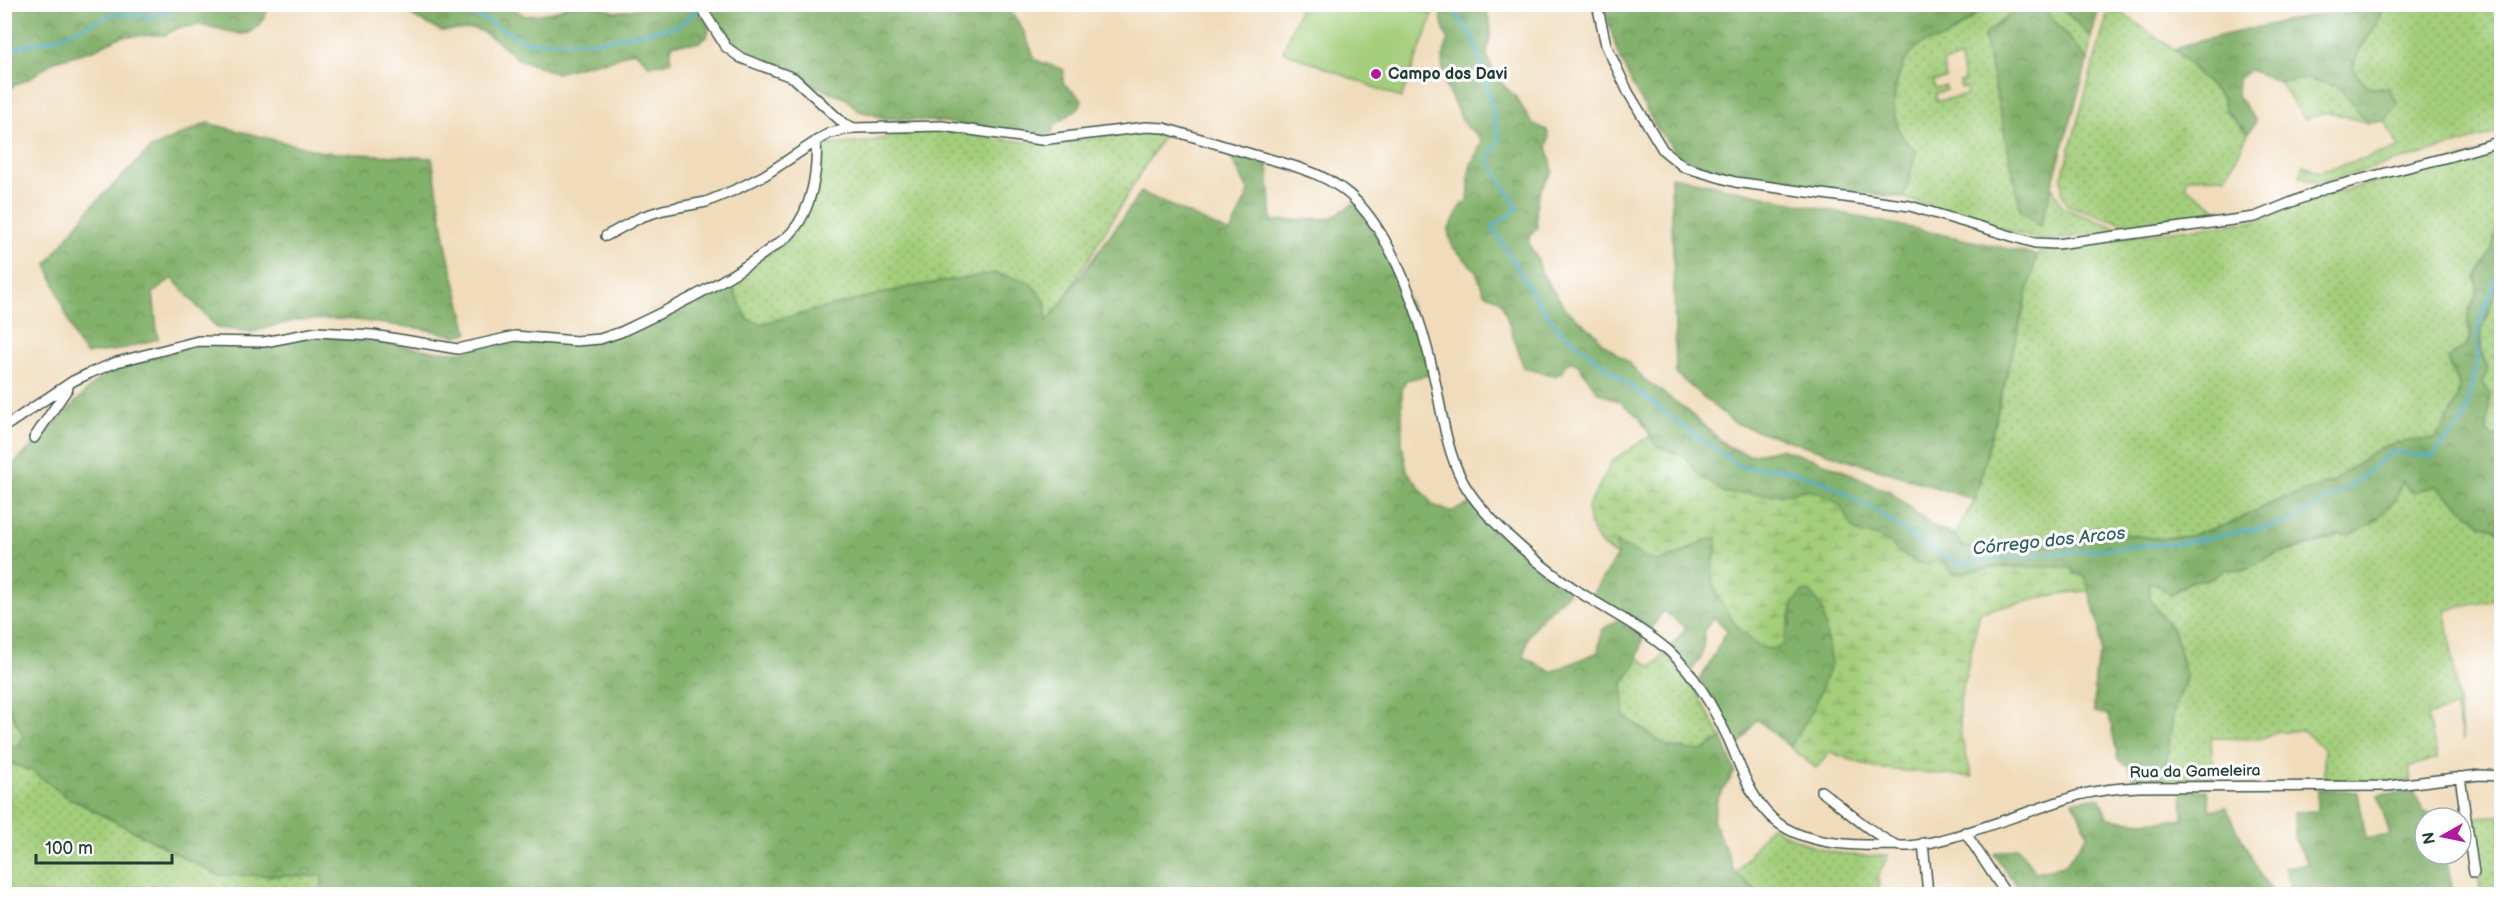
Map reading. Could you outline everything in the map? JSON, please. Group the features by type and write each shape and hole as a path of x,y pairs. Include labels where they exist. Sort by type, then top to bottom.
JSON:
{"street":[{"path":"699,4 726,47 741,58 794,78 807,87 843,123 854,128"},
{"path":"1597,4 1606,45 1647,128 1663,150 1684,167 1736,182 1910,206 2034,243 2056,244 2255,217 2327,188 2502,141"},
{"name":"Rua da Gameleira","path":"606,236 641,217 663,210 706,202 737,189 765,175 830,133 854,128 942,126 1041,140 1146,127 1164,128 1315,172 1338,184 1360,204 1384,240 1411,295 1434,376 1450,450 1461,478 1477,503 1528,553 1573,588 1669,651 1696,682 1713,707 1749,787 1764,810 1780,824 1810,837 1836,843 1897,845 1923,843 2081,795 2123,787 2388,786 2460,777 2502,776"},
{"path":"4,427 73,381 117,362 198,341 264,342 317,332 374,335 458,349 515,336 576,341 600,339 621,332 739,271 791,233 802,217 814,181 816,141"},
{"path":"34,438 73,381"},
{"path":"2460,777 2474,873"},
{"path":"1821,791 1897,845"},
{"path":"1965,832 2006,894"},
{"path":"1923,843 1928,894"},
{"path":"1998,883 2000,894"}],"green space":[{"path":"5,4 269,4 262,21 249,33 241,34 202,25 178,28 165,35 122,36 93,50 54,61 30,78 5,90"},
{"path":"2447,4 2501,5 2501,132 2316,184 2300,176 2304,165 2318,172 2399,148 2385,121 2397,103 2388,88 2371,87 2359,77 2353,67 2356,56 2378,22 2382,7"},
{"path":"407,5 507,5 525,16 553,12 570,5 591,5 616,12 660,5 695,5 709,28 707,37 697,43 673,44 671,62 650,66 632,51 609,61 556,73 518,59 495,39 481,31 474,29 441,31 413,17"},
{"path":"705,5 1003,5 1019,23 1035,60 1064,70 1063,83 1082,99 1080,107 1054,126 1052,133 1039,136 944,122 884,118 857,110 847,99 809,83 796,74 743,54 725,39"},
{"name":"Campo dos Davi","path":"1301,5 1406,5 1433,15 1401,98 1283,51"},
{"path":"1439,5 1485,5 1491,28 1487,56 1497,79 1515,96 1532,123 1547,130 1549,138 1547,146 1553,171 1538,197 1537,228 1529,237 1529,244 1542,274 1565,308 1597,335 1601,342 1627,361 1644,379 1684,408 1727,446 1749,455 1780,449 1814,459 1859,477 1873,486 1888,490 1932,526 1954,535 1964,547 1995,550 2065,544 2117,533 2158,539 2189,536 2234,522 2269,504 2334,481 2373,452 2388,445 2412,440 2435,439 2452,412 2458,395 2458,381 2448,358 2467,345 2468,314 2477,293 2476,278 2491,250 2498,228 2501,197 2503,244 2501,272 2485,320 2481,343 2482,356 2488,368 2482,383 2490,393 2487,432 2493,437 2501,434 2501,532 2480,523 2436,486 2414,492 2402,481 2396,500 2375,520 2353,533 2343,536 2340,534 2281,552 2242,570 2225,569 2212,579 2191,581 2171,595 2155,583 2149,583 2150,599 2175,633 2186,679 2174,709 2165,774 2151,781 2134,781 2128,766 2118,759 2109,715 2094,712 2095,673 2101,652 2100,630 2085,577 2074,574 2072,568 2001,566 1953,574 1915,562 1895,549 1855,531 1840,505 1804,490 1781,495 1725,493 1699,475 1685,457 1656,445 1639,417 1620,402 1598,392 1579,366 1573,362 1565,364 1562,372 1555,376 1524,368 1503,306 1499,299 1484,293 1476,271 1452,246 1448,231 1462,204 1467,202 1470,168 1482,142 1478,135 1465,126 1445,85 1442,62 1448,39"},
{"path":"1604,5 1987,5 1947,37 1917,47 1903,66 1895,90 1895,116 1903,138 1916,151 1904,198 1729,175 1687,160 1675,151 1655,125 1634,88 1617,51"},
{"path":"1987,5 2023,5 1984,35 2021,212 2041,225 2052,186 2063,208 2120,229 2055,240 2039,240 1904,198 1916,151 1903,138 1895,116 1895,90 1903,66 1917,47 1947,37","holes":["1960,58 1964,80 1960,82 1961,88 1966,87 1967,95 1937,101 1936,93 1946,90 1945,86 1935,88 1933,81 1946,78 1943,62"]},
{"path":"2023,5 2041,5 2088,60 2040,226 2021,212 1984,35"},
{"path":"2041,5 2059,5 2091,37 2088,60"},
{"path":"2059,5 2100,5 2091,37"},
{"path":"2110,5 2175,50 2203,76 2223,99 2226,111 2249,132 2233,166 2225,177 2187,178 2186,187 2228,217 2134,227 2067,205 2062,193 2062,177"},
{"path":"2382,7 2378,22 2356,56 2353,67 2367,85 2382,89 2388,88 2398,103 2385,121 2368,123 2339,87 2307,79 2278,81 2250,70 2238,79 2237,95 2256,121 2247,132 2226,111 2223,99 2175,50 2184,45 2282,22"},
{"path":"2307,79 2339,87 2368,123 2329,112 2305,119 2278,81"},
{"path":"207,123 323,152 432,158 447,250 468,333 457,336 424,329 347,319 296,320 252,332 217,328 172,278 153,293 158,339 118,350 86,354 76,341 47,264 90,208 150,149"},
{"path":"924,129 1040,143 1056,143 1134,132 1165,133 1061,304 1046,322 909,287 760,324 748,320 729,281 792,237 816,180 821,150 826,145 868,142"},
{"path":"2501,146 2502,197 2498,228 2491,250 2476,278 2477,293 2468,314 2467,346 2449,366 2456,376 2458,398 2452,413 2435,440 2412,440 2373,452 2334,481 2269,504 2234,522 2189,536 2158,539 2117,533 2065,544 1995,550 1964,547 1954,535 1975,500 2037,255 2041,249 2056,250 2130,236 2258,221 2297,203 2452,162"},
{"path":"1229,154 1268,164 1272,221 1331,218 1355,203 1379,241 1412,308 1430,375 1406,380 1402,388 1402,444 1407,471 1433,505 1450,512 1472,503 1569,592 1543,616 1527,638 1524,657 1551,672 1598,652 1602,630 1617,620 1643,637 1635,666 1623,683 1624,716 1668,747 1702,751 1722,738 1735,772 1717,799 1713,820 1736,874 1761,894 322,894 322,876 218,875 64,795 34,772 5,761 4,739 10,745 18,746 23,736 5,701 5,470 42,437 95,382 122,366 197,345 317,337 381,342 433,351 462,352 506,340 599,342 729,281 748,319 760,324 909,287 995,273 1030,282 1045,301 1047,321 1141,192 1230,233 1249,192"},
{"path":"1671,176 2037,255 1975,500 1734,423 1676,374"},
{"path":"2501,272 2501,434 2493,437 2487,432 2490,393 2482,383 2488,368 2481,345 2484,320"},
{"path":"1650,436 1656,445 1685,457 1699,475 1725,493 1781,495 1804,490 1820,493 1840,505 1855,531 1862,535 1870,534 1891,543 1895,549 1914,562 1929,565 1936,560 1944,562 1953,574 1998,568 2041,567 2072,568 2074,574 2085,577 2089,591 2065,593 1980,612 1959,705 1961,736 1972,777 1874,768 1830,752 1816,768 1790,747 1814,709 1831,664 1823,610 1810,591 1802,592 1793,604 1783,645 1773,649 1761,647 1743,633 1727,612 1716,591 1712,577 1717,537 1656,561 1616,543 1617,556 1595,537 1587,509 1613,460"},
{"path":"2402,481 2436,486 2480,523 2501,532 2501,599 2446,610 2463,740 2455,707 2427,716 2438,758 2409,767 2411,781 2374,783 2324,779 2324,749 2304,731 2278,731 2263,739 2211,738 2214,779 2151,781 2165,774 2174,709 2186,679 2175,633 2150,599 2149,583 2155,583 2171,594 2191,581 2212,579 2225,569 2248,568 2281,552 2297,550 2329,539 2379,516 2396,500"},
{"path":"1718,537 1718,548 1713,559 1718,598 1725,607 1790,625 1793,604 1802,592 1810,591 1823,610 1831,664 1814,709 1790,747 1757,719 1738,747 1716,705 1699,679 1728,631 1714,617 1705,629 1702,656 1691,671 1670,648 1686,628 1663,611 1650,631 1591,596 1617,556 1615,543 1667,559 1684,553 1704,540"},
{"path":"1665,653 1692,684 1722,738 1702,752 1668,747 1624,716 1623,683 1635,666 1637,657 1652,667"},
{"path":"4,701 24,736 19,746 10,745 5,739"},
{"path":"4,761 34,772 64,795 218,875 322,876 322,894 5,894"},
{"path":"2317,789 2358,792 2366,839 2390,835 2378,795 2414,791 2421,806 2413,806 2413,866 2448,866 2454,894 2023,894 1994,854 2018,847 2035,872 2064,866 2088,835 2073,801 2099,797 2107,817 2136,822 2163,821 2183,819 2182,791 2207,790 2210,810 2226,807 2261,876 2273,892 2290,888 2285,867 2308,864 2295,840 2294,812 2317,811"},
{"path":"2501,815 2501,894 2481,894 2473,839 2473,818"},
{"path":"1770,826 1799,841 1827,851 1856,855 1888,855 1878,877 1880,894 1761,894 1736,874"}],"waterway":[{"name":"Córrego dos Arcos","path":"4,50 57,38 112,14 153,16 192,4"},
{"name":"Córrego dos Arcos","path":"454,4 527,42 600,41 677,26 705,4"},
{"name":"Córrego dos Arcos","path":"1454,4 1454,11 1474,39 1500,139 1487,159 1518,208 1492,227 1536,299 1561,331 1677,422 1742,468 1777,468 1819,479 1874,509 1919,542 1959,564 1998,557 2181,543 2287,523 2356,482 2391,452 2432,457 2464,420 2478,354 2476,337 2502,261"}],"place":[{"name":"Campo dos Davi","path":"1376,74"}]}
